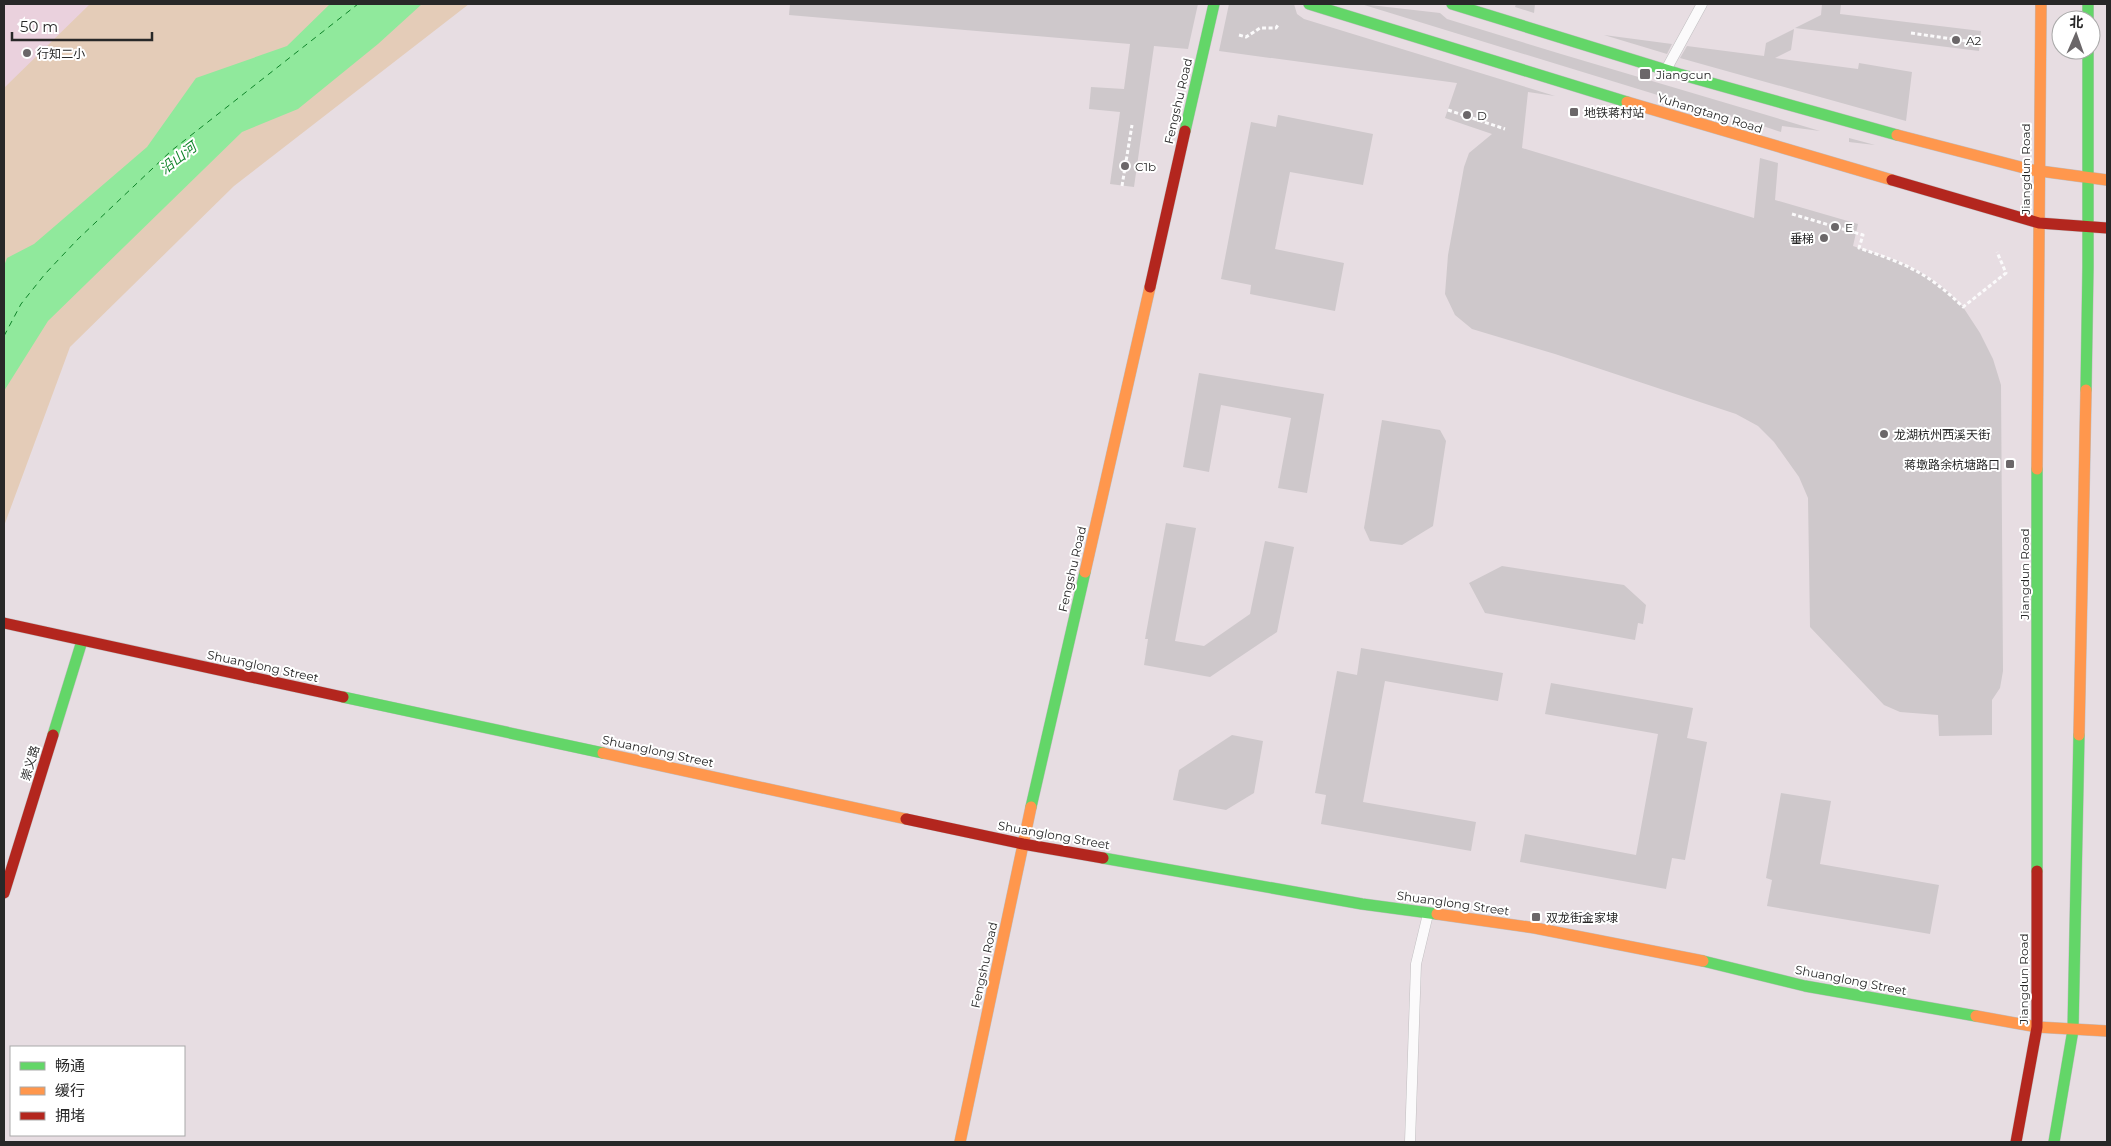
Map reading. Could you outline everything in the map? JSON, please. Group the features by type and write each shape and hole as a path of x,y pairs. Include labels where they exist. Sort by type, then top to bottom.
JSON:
{"main road":[{"name":"Fengshu Road","path":"960,1142 1024,844 1214,4"},
{"name":"Yuhangtang Road","path":"1309,4 1709,127 2038,223 2107,228"},
{"path":"1452,4 1838,120 2038,171 2107,180"},
{"name":"Jiangdun Road","path":"2016,1142 2037,1028 2038,171 2041,4"},
{"path":"2054,1142 2074,1030 2089,227 2088,60"},
{"name":"Shuanglong Street","path":"4,623 1024,844 1362,904 1535,928 1726,966 1805,986 2037,1028 2107,1031"},
{"name":"崇义路","path":"4,893 82,641"}],"lane":[{"path":"1666,69 1702,4"},
{"path":"1410,1142 1416,964 1428,913"}],"path":[{"path":"1239,35 1246,37 1260,28 1276,28 1278,25"},
{"path":"1911,33 1980,43"},
{"path":"1448,110 1505,130"},
{"path":"1122,186 1132,126"},
{"path":"1792,214 1863,235 1859,248 1898,261 1924,274 1946,290 1963,307 2006,273 1997,252"}],"shaded area":[{"name":"行知二小","path":"4,4 101,4 4,94"},
{"path":"90,4 469,4 234,186 70,347 4,526 4,88"}],"water":[{"name":"沿山河","path":"330,4 422,4 378,44 298,109 242,132 48,321 4,391 4,266 7,258 34,244 147,147 196,78 287,46"}],"building":[{"path":"790,4 1198,4 1188,49 1154,46 1134,187 1110,184 1120,112 1089,109 1091,87 1124,89 1130,44 789,15"},
{"name":"龙湖杭州西溪天街","path":"1229,4 1294,4 1297,14 1304,19 1555,96 1528,92 1522,148 1754,218 1760,158 1778,163 1775,200 1858,224 1853,246 1898,261 1924,274 1946,290 1963,307 1980,333 1993,359 2001,385 2003,671 2000,688 1992,700 1992,735 1939,736 1938,715 1900,712 1884,705 1810,627 1808,498 1799,477 1774,442 1758,426 1736,414 1555,354 1472,329 1455,315 1445,294 1448,255 1464,167 1469,153 1492,134 1445,118 1457,83 1219,51"},
{"path":"1361,4 1440,13 1447,19 1820,131 1782,126 1781,132 1763,126 1763,123 1742,120 1713,112"},
{"path":"1516,4 1535,4 1534,13 1515,7"},
{"path":"1822,4 1841,4 1840,14 1981,31 1979,51 1795,28 1821,15"},
{"path":"1794,29 1791,50 1775,58 1858,69 1859,63 1912,72 1906,121 1680,58 1687,46 1764,56 1766,43"},
{"path":"1604,35 1672,44 1667,54"},
{"path":"1278,115 1373,134 1363,185 1290,172 1275,249 1344,263 1335,311 1250,294 1251,285 1221,279 1251,122 1276,127"},
{"path":"1849,138 1875,145 1849,142"},
{"path":"1199,373 1324,394 1307,493 1278,488 1291,418 1221,405 1209,472 1183,467"},
{"path":"1382,420 1440,430 1446,441 1433,526 1402,545 1370,541 1364,528"},
{"path":"1166,523 1196,528 1175,641 1204,646 1250,614 1265,541 1294,547 1277,632 1210,677 1144,665 1148,639 1145,639"},
{"path":"1502,566 1624,585 1646,605 1643,624 1638,623 1635,640 1485,613 1469,583"},
{"path":"1361,648 1503,673 1498,701 1385,681 1363,802 1476,822 1471,851 1321,824 1326,795 1315,793 1337,671 1357,675"},
{"path":"1551,683 1693,708 1687,738 1707,742 1685,860 1672,858 1666,889 1520,862 1525,834 1636,855 1658,734 1545,714"},
{"path":"1232,735 1263,741 1254,793 1226,810 1173,800 1179,770"},
{"path":"1781,793 1831,801 1820,864 1939,885 1930,934 1767,906 1772,880 1766,878"}],"ferry route":[{"path":"4,336 21,304 45,274 77,240 171,151 358,4"}],"traffic: fast":[{"path":"1185,131 1214,4"},
{"path":"1309,4 1627,102"},
{"path":"1452,4 1679,74 1897,135"},
{"path":"2088,4 2088,10"},
{"path":"2086,390 2088,60"},
{"path":"2037,469 2037,871"},
{"path":"1031,807 1085,572"},
{"path":"53,735 82,641"},
{"path":"343,697 603,753"},
{"path":"2054,1142 2073,1030 2079,735"},
{"path":"1103,858 1362,904 1437,914"},
{"path":"1703,961 1805,986 1976,1016"}],"traffic: slow":[{"path":"2037,469 2041,4"},
{"path":"1627,102 1892,180"},
{"path":"1897,135 2032,170 2107,180"},
{"path":"1085,572 1150,287"},
{"path":"2079,735 2086,390"},
{"path":"603,753 906,819"},
{"path":"960,1142 1031,807"},
{"path":"1437,914 1535,928 1703,961"},
{"path":"1976,1016 2037,1027 2107,1031"}],"traffic: jam":[{"path":"1150,287 1185,131"},
{"path":"1892,180 2039,223 2107,228"},
{"path":"4,623 343,697"},
{"path":"4,893 53,735"},
{"path":"906,819 1023,844 1103,858"},
{"path":"2016,1142 2037,1027 2037,871"}],"place":[{"name":"A2","path":"1956,40"},
{"name":"行知二小","path":"27,53"},
{"name":"Jiangcun","path":"1645,74"},
{"name":"地铁蒋村站","path":"1574,112"},
{"name":"D","path":"1467,115"},
{"name":"C1b","path":"1125,166"},
{"name":"E","path":"1835,227"},
{"name":"垂梯","path":"1824,238"},
{"name":"龙湖杭州西溪天街","path":"1884,434"},
{"name":"蒋墩路余杭塘路口","path":"2010,464"},
{"name":"双龙街金家埭","path":"1536,917"}]}
